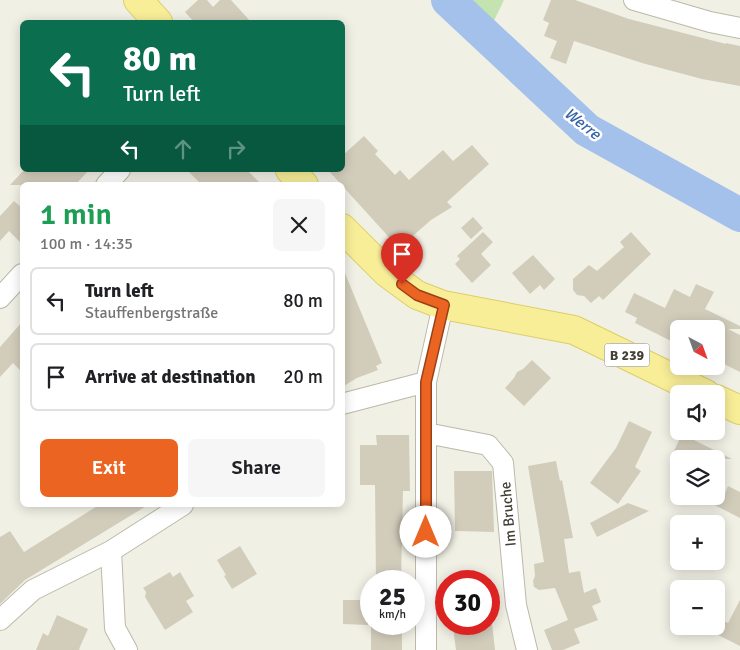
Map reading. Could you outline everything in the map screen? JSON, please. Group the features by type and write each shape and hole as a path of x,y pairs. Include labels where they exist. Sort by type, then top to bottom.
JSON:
{"main road":[{"path":"138,0 156,20"},
{"path":"292,172 301,182"},
{"name":"B 239","path":"345,231 387,273 417,295 444,305 574,330 687,385"},
{"path":"725,403 740,410"}],"street":[{"path":"634,0 710,22 740,28"},
{"path":"109,182 118,172"},
{"path":"0,298 20,276"},
{"path":"426,650 426,382 444,305"},
{"path":"345,403 426,382"},
{"name":"Im Bruche","path":"426,433 488,444 503,462 516,605 527,650"},
{"path":"0,620 33,590 111,551 181,507"},
{"path":"111,551 115,628 127,650"}],"green space":[{"path":"448,0 504,0 487,35"}],"building":[{"path":"198,0 207,0 213,7 220,0 231,0 249,20 192,20 185,12"},
{"path":"551,0 575,0 629,19 740,46 740,86 702,79 642,63 574,41 566,64 550,58 557,41 544,36 549,23 543,20"},
{"path":"364,136 378,151 375,154 395,175 400,170 409,180 443,150 453,161 472,145 489,164 447,202 452,207 431,220 407,241 404,238 396,245 345,189 345,182 339,182 330,172 345,172 345,153"},
{"path":"22,172 87,172 78,182 20,182 20,185 10,185"},
{"path":"189,172 249,172 259,182 199,182"},
{"path":"14,201 20,206 20,242 9,231 0,241 0,216"},
{"path":"473,217 483,228 471,239 461,228"},
{"path":"483,232 493,242 481,254 491,265 472,283 455,264 460,259 457,256"},
{"path":"631,232 651,254 603,300 599,296 591,303 584,296 577,295 573,290 573,279 589,265 597,271 624,247 620,242"},
{"path":"533,255 555,279 544,290 540,285 530,294 512,273"},
{"path":"345,273 382,363 376,366 378,370 357,378 345,385"},
{"path":"696,284 714,292 705,309 740,326 740,329 728,329 740,335 740,372 725,364 725,320 670,320 670,340 635,323 637,318 625,312 634,293 665,308 674,289 690,297"},
{"path":"20,324 20,370 13,363 0,377 0,347"},
{"path":"532,360 551,378 524,406 505,388 517,372"},
{"path":"629,421 652,432 635,467 641,471 618,504 590,483 616,448"},
{"path":"376,435 409,435 410,491 403,491 401,570 376,570 375,485 360,485 360,445 377,445"},
{"path":"679,440 694,440 714,450 674,450"},
{"path":"556,461 560,481 562,480 573,538 564,539 569,573 580,571 584,593 596,588 601,602 592,606 598,620 574,629 580,643 563,650 552,650 544,630 568,620 555,588 539,590 534,587 534,564 544,562 528,466"},
{"path":"454,471 492,471 494,532 455,531"},
{"path":"728,486 740,492 740,518 715,505 725,505 725,494"},
{"path":"628,503 649,511 597,537 590,523"},
{"path":"96,507 145,507 25,580 0,604 0,537 10,531 24,552"},
{"path":"240,546 257,574 232,589 217,560"},
{"path":"170,572 173,577 180,572 194,596 186,601 193,612 165,630 145,597 146,592 143,588"},
{"path":"343,600 360,600 360,625 343,624"},
{"path":"740,600 740,646 718,635 725,635 725,622 728,623"},
{"path":"57,615 88,629 80,650 36,650 43,633 48,636"},
{"path":"371,635 402,635 402,650 371,650"},
{"path":"454,635 493,635 495,650 456,650"}],"waterway":[{"name":"Werre","path":"448,0 587,130 740,215"}],"route":[{"path":"402,284 417,295 444,305 426,382 426,532"}]}
